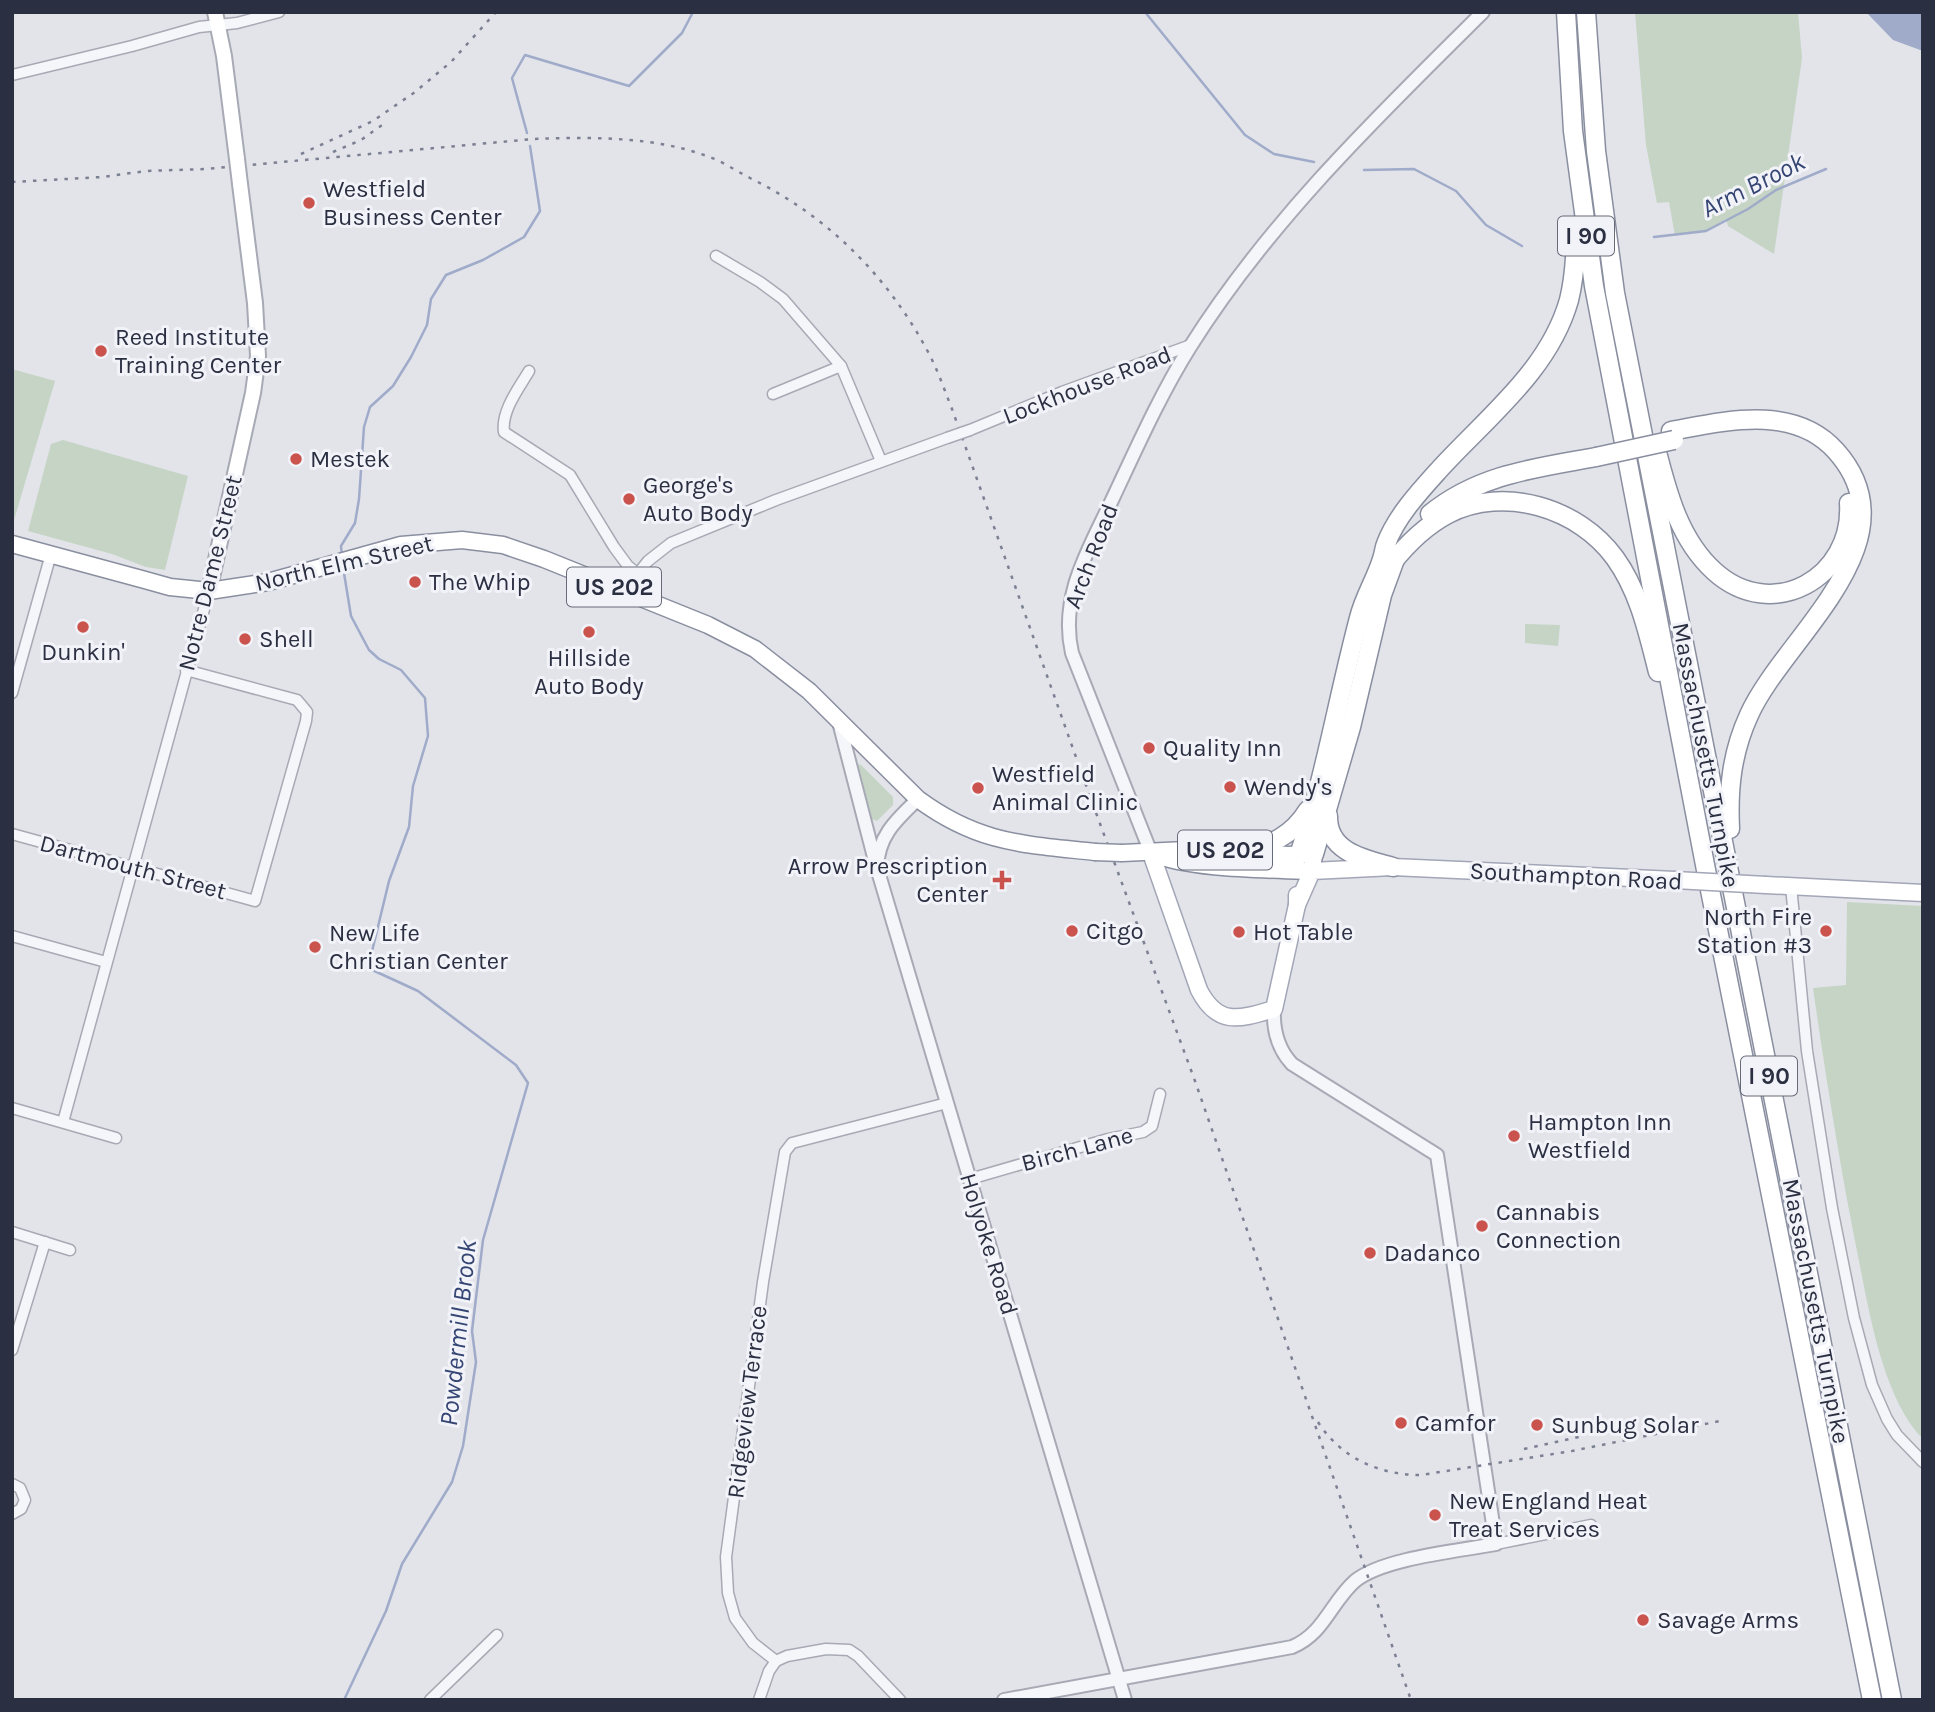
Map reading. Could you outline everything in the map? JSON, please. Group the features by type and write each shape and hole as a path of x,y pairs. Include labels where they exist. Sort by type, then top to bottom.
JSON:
{"highway":[{"name":"Massachusetts Turnpike","path":"1566,12 1578,177 1594,286 1706,870 1872,1700"},
{"name":"Massachusetts Turnpike","path":"1586,12 1597,167 1615,293 1892,1700"},
{"path":"1306,862 1329,803 1387,561 1385,544 1408,507 1434,475 1532,370 1557,333 1569,300 1574,272 1578,177"},
{"path":"1615,293 1669,494 1682,529 1699,555 1725,580 1746,590 1768,594 1801,587 1815,580 1832,563 1846,536 1850,505 1841,475 1821,451 1791,434 1758,428 1673,436"},
{"path":"1306,862 1319,788 1359,618 1387,561 1422,521 1447,501 1470,488 1516,471 1595,451 1741,420 1762,419 1799,426 1830,444 1844,461 1855,479 1861,501 1861,526 1854,553 1839,584 1750,713 1737,745 1731,771 1728,797 1731,830 1763,1009 1773,1094"},
{"path":"1387,561 1435,521 1456,510 1488,502 1520,503 1547,508 1570,518 1599,539 1620,565 1640,608 1666,700 1706,870"},
{"path":"1242,851 1270,844 1292,831 1302,820 1319,788"},
{"path":"1329,803 1328,829 1336,841 1356,857 1392,867"}],"main road":[{"name":"Notre Dame Street","path":"209,591 258,365 255,303 216,18"},
{"name":"North Elm Street","path":"12,544 178,588 209,591 268,582 401,545 433,541 503,545 708,625 755,649 809,691 918,799 965,828 1009,843 1095,852"},
{"name":"Southampton Road","path":"1095,852 1151,853 1207,849 1242,851 1355,868 1392,867 1923,893"},
{"name":"Southampton Road","path":"1151,853 1178,862 1306,862"},
{"path":"1151,853 1194,979 1207,1004 1221,1016 1252,1016 1274,1009 1306,862"}],"street":[{"path":"12,75 139,45 199,27 216,18 237,23 279,12"},
{"name":"Lockhouse Road","path":"624,591 648,561 671,543 776,500 970,430 1062,392 1191,345 1249,262 1293,207 1483,12"},
{"path":"716,256 783,299 841,366 881,461"},
{"name":"Arch Road","path":"1151,853 1077,668 1071,647 1068,619 1074,587 1105,514 1166,388 1191,345"},
{"path":"773,394 841,366"},
{"path":"528,371 503,423 504,432 570,475 614,547 628,566 638,574"},
{"path":"12,693 51,554"},
{"name":"Notre Dame Street","path":"63,1122 209,591"},
{"name":"Dartmouth Street","path":"12,834 254,901 306,721 305,707 293,698 186,670"},
{"path":"839,722 877,869"},
{"name":"Holyoke Road","path":"918,799 886,833 877,854 877,869 1125,1700"},
{"path":"1791,886 1807,1051 1832,1208 1854,1318 1871,1385 1887,1419 1904,1444 1923,1462"},
{"path":"12,936 106,962"},
{"path":"1274,1009 1275,1028 1283,1051 1293,1064 1437,1155 1496,1544"},
{"name":"Birch Lane","path":"970,1179 1108,1139 1143,1132 1152,1126 1160,1094"},
{"name":"Ridgeview Terrace","path":"776,1661 752,1643 735,1618 728,1593 726,1557 763,1282 785,1152 792,1143 947,1103"},
{"path":"12,1108 116,1138"},
{"path":"12,1233 70,1250"},
{"path":"12,1350 45,1242"},
{"path":"12,1484 22,1491 25,1500 21,1509 12,1514"},
{"path":"1004,1700 1292,1647 1319,1628 1348,1588 1366,1574 1410,1560 1591,1525"},
{"path":"430,1700 497,1635"},
{"path":"759,1700 769,1671 776,1661 787,1656 826,1649 849,1650 900,1700"}],"green space":[{"path":"1635,12 1798,12 1802,58 1774,254 1728,226 1726,219 1706,231 1675,236 1669,202 1657,203 1646,145"},
{"path":"12,369 55,381 12,527"},
{"path":"63,440 188,476 165,570 146,567 112,554 28,531 51,444"},
{"path":"1525,624 1560,625 1558,646 1525,643"},
{"path":"858,764 893,797 893,805 877,821 872,819"},
{"path":"1847,902 1923,906 1923,1439 1909,1422 1898,1401 1873,1328 1839,1156 1813,988 1846,985"}],"water":[{"path":"1866,12 1923,12 1923,51 1893,40"}],"waterway":[{"name":"Powdermill Brook","path":"527,133 512,78 525,55 629,86 682,33 693,12"},
{"name":"Arm Brook","path":"1145,12 1245,135 1274,154 1314,162"},
{"name":"Powdermill Brook","path":"342,557 341,546 355,523 364,427 370,407 393,386 411,357 427,325 431,299 446,275 483,260 524,237 540,211 530,146"},
{"name":"Arm Brook","path":"1364,170 1414,169 1456,191 1486,225 1522,246"},
{"name":"Arm Brook","path":"1654,237 1706,231 1748,209 1776,190 1826,169"},
{"name":"Powdermill Brook","path":"343,567 351,616 369,650 379,659 401,670 425,698 428,736 413,786 409,827 389,881 368,968 418,991 516,1065 528,1083 483,1240 472,1331 476,1362 463,1446 452,1482 402,1564 386,1611 344,1700"}],"railway":[{"path":"301,154 373,121 415,92 451,62 496,12"},
{"path":"333,152 361,140 382,125"},
{"path":"12,182 206,169 533,139 599,138 643,141 686,149 713,158 778,193 829,229 873,272 911,322 937,371 952,409 1195,1081 1411,1700"},
{"path":"1318,1422 1327,1435 1362,1462 1390,1472 1421,1475 1572,1451 1725,1420"},
{"path":"1524,1449 1583,1436"}],"place":[{"name":"Westfield Business Center","path":"309,203"},
{"name":"Reed Institute Training Center","path":"101,351"},
{"name":"Mestek","path":"296,459"},
{"name":"George's Auto Body","path":"629,499"},
{"name":"The Whip","path":"415,582"},
{"name":"Dunkin'","path":"83,627"},
{"name":"Hillside Auto Body","path":"589,632"},
{"name":"Shell","path":"245,639"},
{"name":"Quality Inn","path":"1149,748"},
{"name":"Wendy's","path":"1230,787"},
{"name":"Westfield Animal Clinic","path":"978,788"},
{"name":"Arrow Prescription Center","path":"1002,880"},
{"name":"Citgo","path":"1072,931"},
{"name":"North Fire Station #3","path":"1826,931"},
{"name":"Hot Table","path":"1239,932"},
{"name":"New Life Christian Center","path":"315,947"},
{"name":"Hampton Inn Westfield","path":"1514,1136"},
{"name":"Cannabis Connection","path":"1482,1226"},
{"name":"Dadanco","path":"1370,1253"},
{"name":"Camfor","path":"1401,1423"},
{"name":"Sunbug Solar","path":"1537,1425"},
{"name":"New England Heat Treat Services","path":"1435,1515"},
{"name":"Savage Arms","path":"1643,1620"}]}
